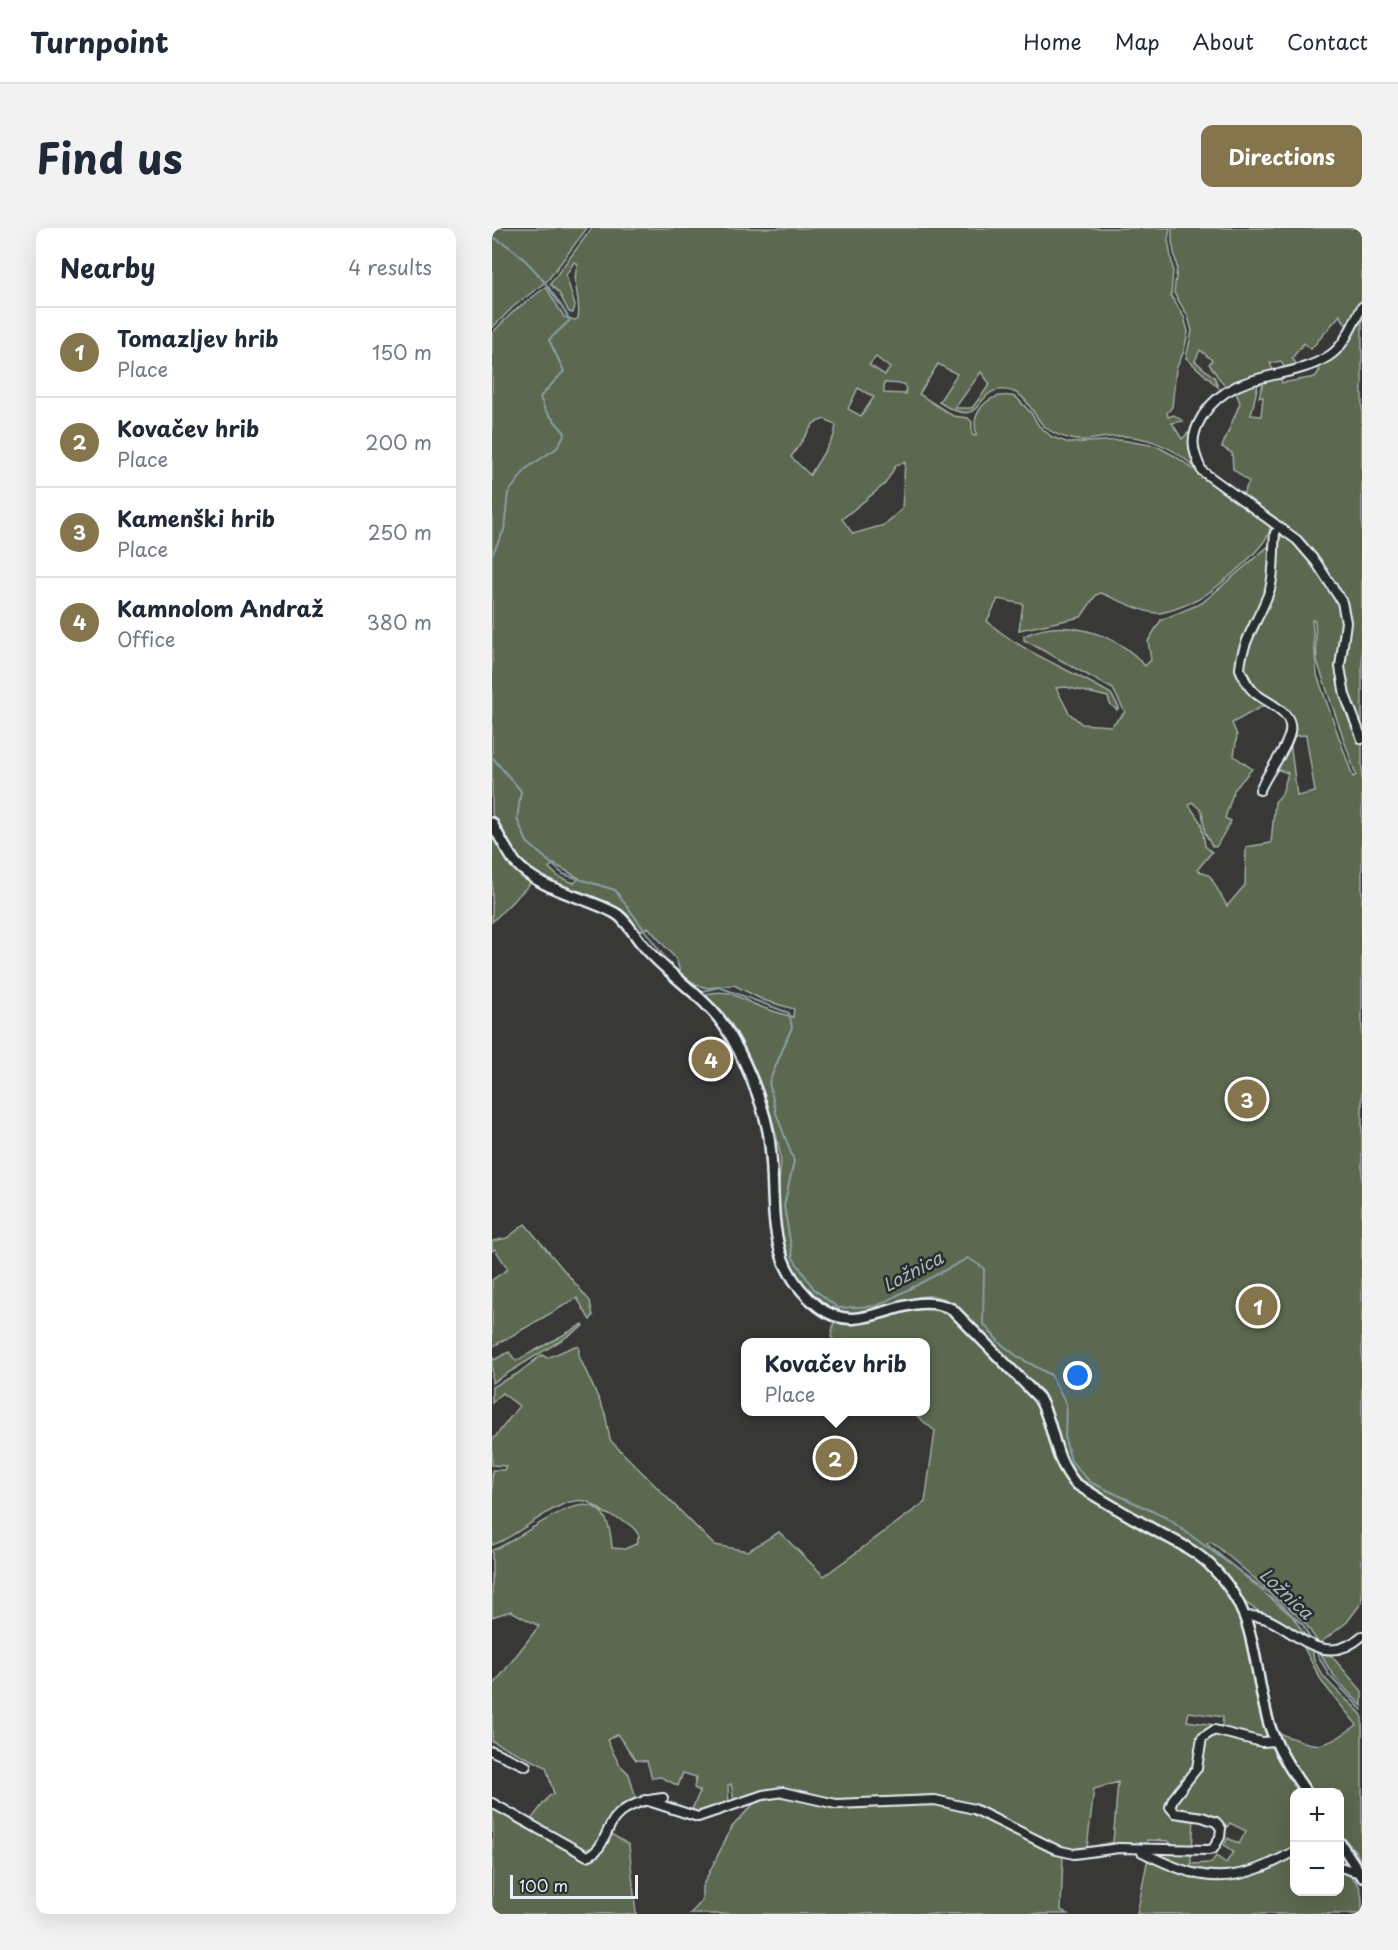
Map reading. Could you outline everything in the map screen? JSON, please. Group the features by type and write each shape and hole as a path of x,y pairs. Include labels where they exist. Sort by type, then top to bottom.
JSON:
{"street":[{"path":"1362,307 1340,346 1331,355 1318,362 1277,372 1222,393 1211,402 1194,429 1193,442 1195,456 1202,471 1297,540 1316,562 1342,602 1346,622 1340,667 1346,695 1362,739"},
{"path":"1260,790 1290,733 1283,712 1253,692 1240,669 1245,642 1269,592 1273,577 1275,532"},
{"path":"492,823 516,863 549,884 618,915 645,949 725,1027 748,1071 768,1129 772,1166 772,1208 781,1256 805,1293 819,1307 836,1318 858,1319 922,1301 940,1303 952,1309 1039,1398 1045,1409 1054,1449 1064,1471 1075,1483 1187,1548 1225,1581 1246,1617 1269,1722 1276,1741 1285,1762 1303,1788"},
{"path":"1246,1617 1255,1615 1267,1618 1313,1645 1341,1648 1354,1643 1362,1635"},
{"path":"645,1800 698,1817 763,1795 783,1792 836,1804 935,1800 974,1809 1057,1850 1082,1855 1119,1848 1141,1851 1198,1851 1213,1849 1217,1844 1221,1828 1216,1822 1175,1813 1170,1807 1173,1799 1197,1768 1202,1738 1208,1731 1214,1730 1262,1742 1276,1741"},
{"path":"492,1751 526,1766"},
{"path":"492,1803 587,1856 599,1848 616,1817 645,1800 663,1798"},
{"path":"1344,1849 1361,1875"},
{"path":"1141,1851 1176,1869 1216,1876 1251,1871 1290,1854"},
{"path":"1344,1869 1361,1875"}],"green space":[{"path":"492,228 587,228 548,280 513,307 492,328"},
{"path":"592,228 1170,228 1168,240 1173,269 1171,296 1184,317 1188,332 1184,351 1176,369 1172,407 1167,413 1168,417 1174,415 1183,421 1172,423 1182,439 1188,433 1190,434 1193,466 1175,452 1143,439 1121,436 1078,440 1058,435 1039,421 1024,398 1012,391 995,391 972,411 965,413 954,410 939,402 957,374 938,364 919,394 953,416 968,418 972,422 972,435 976,436 975,419 979,411 987,401 1004,395 1016,397 1031,413 1039,426 1052,437 1069,443 1121,440 1156,446 1175,456 1229,495 1228,498 1232,498 1270,527 1268,535 1252,556 1227,578 1197,600 1173,610 1152,613 1101,593 1096,595 1081,617 1019,630 1023,604 998,599 987,621 1031,652 1111,694 1119,707 1117,710 1110,704 1108,697 1066,687 1056,688 1069,713 1082,724 1111,726 1125,712 1113,689 1024,640 1024,636 1040,630 1073,628 1105,637 1134,655 1145,666 1151,660 1148,641 1161,620 1202,603 1270,545 1270,583 1243,640 1237,667 1244,686 1263,706 1232,723 1237,735 1234,756 1252,769 1234,790 1225,818 1231,821 1216,847 1212,846 1205,833 1202,811 1192,802 1189,805 1201,823 1205,846 1212,852 1197,870 1210,876 1227,906 1245,885 1246,847 1271,843 1275,802 1282,794 1288,773 1276,769 1286,745 1286,725 1281,715 1248,685 1241,661 1271,593 1276,542 1284,534 1323,575 1339,603 1342,618 1338,656 1340,673 1347,704 1362,743 1362,1602 1347,1622 1319,1644 1305,1623 1219,1548 1210,1542 1207,1544 1293,1617 1309,1642 1244,1602 1218,1566 1194,1548 1080,1480 1066,1460 1048,1402 1042,1391 997,1350 952,1303 939,1297 924,1296 874,1312 848,1313 825,1305 805,1289 792,1270 781,1240 777,1209 780,1154 763,1091 730,1022 717,1006 702,995 727,993 793,1017 794,1009 763,1000 734,985 708,988 697,985 681,975 676,959 648,927 639,932 626,918 612,908 536,872 517,856 505,839 492,814 492,333 514,311 546,287 564,317 575,320 578,318 579,304 575,278 578,264 574,262 566,275 575,306 573,313 569,312 559,293 550,284","holes":["876,357 890,368 885,375 869,365","981,372 990,384 972,408 955,408","884,383 905,384 906,394 884,393","858,388 874,397 861,416 848,409","825,419 836,425 834,436 810,475 791,457 814,423","905,462 902,509 884,525 853,534 842,519 885,484 896,465","1312,620 1315,620 1317,661 1356,775 1353,777 1317,675","1306,735 1315,792 1297,796 1290,741 1295,736","554,864 579,878 574,883 559,877 549,868"]},
{"path":"1172,228 1362,228 1362,299 1347,326 1340,315 1311,349 1304,343 1292,358 1297,365 1284,367 1281,361 1270,363 1273,370 1229,387 1223,384 1209,364 1212,360 1200,350 1195,361 1215,378 1218,387 1186,358 1192,331 1188,316 1174,293 1177,267"},
{"path":"1362,311 1362,734 1344,679 1344,600 1314,554 1276,523 1277,518 1268,512 1264,514 1242,496 1249,482 1233,469 1232,453 1222,447 1240,403 1235,390 1253,383 1258,384 1251,415 1261,416 1263,397 1259,397 1264,380 1280,374 1282,383 1315,377 1320,370 1313,366 1328,360"},
{"path":"492,832 506,856 532,882 492,922"},
{"path":"525,1224 590,1301 593,1316 590,1320 577,1298 492,1347 492,1280 508,1269 495,1249 492,1251 492,1241 507,1238"},
{"path":"928,1304 948,1312 1036,1402 1050,1449 1066,1480 1077,1491 1187,1553 1223,1586 1236,1605 1248,1635 1269,1739 1212,1728 1205,1730 1200,1739 1197,1764 1168,1806 1194,1819 1192,1849 1170,1849 1169,1841 1147,1840 1145,1849 1063,1854 1061,1910 1068,1914 690,1914 702,1901 702,1887 732,1827 758,1799 789,1792 791,1789 734,1801 731,1784 728,1785 729,1803 703,1813 690,1814 700,1791 694,1788 696,1777 683,1773 678,1786 661,1777 652,1778 647,1761 636,1760 617,1734 607,1740 619,1764 629,1774 636,1799 609,1818 597,1846 582,1851 530,1821 549,1796 554,1794 546,1767 492,1741 492,1687 539,1626 511,1611 492,1617 492,1550 563,1511 581,1506 596,1508 607,1521 612,1548 625,1549 636,1544 639,1536 620,1519 585,1501 574,1501 550,1511 492,1545 492,1470 504,1470 506,1466 492,1465 492,1441 519,1406 502,1393 492,1403 492,1387 517,1374 542,1355 547,1358 575,1346 579,1347 579,1356 605,1413 610,1440 714,1545 748,1551 779,1532 824,1576 925,1502 935,1431 917,1416 930,1416 930,1338 832,1338 834,1322 863,1323","holes":["1189,1712 1223,1717 1222,1726 1187,1721","1118,1782 1113,1842 1087,1848 1094,1789"]},
{"path":"583,1324 584,1326 492,1383 492,1356 494,1360 509,1352 516,1361"},
{"path":"1302,1644 1312,1648 1318,1668 1331,1685 1362,1715 1362,1865 1356,1852 1344,1839 1344,1788 1307,1788 1289,1759 1278,1733 1303,1742 1319,1744 1335,1739 1357,1725 1322,1682"},
{"path":"1320,1650 1328,1652 1362,1691 1362,1706 1332,1674"},
{"path":"1211,1731 1272,1746 1297,1788 1290,1788 1290,1852 1257,1868 1225,1874 1186,1868 1150,1853 1191,1854 1191,1864 1211,1863 1216,1856 1226,1863 1233,1852 1224,1845 1228,1838 1239,1844 1246,1831 1230,1823 1224,1831 1221,1824 1177,1813 1172,1807 1190,1780 1204,1741"},
{"path":"493,1808 581,1857 598,1856 610,1833 629,1845 636,1914 492,1914"},
{"path":"1290,1855 1290,1896 1344,1896 1344,1872 1359,1886 1362,1897 1362,1914 1137,1914 1148,1857 1178,1872 1237,1876"}],"waterway":[{"name":"Ložnica","path":"492,237 516,252 537,272 570,320 549,340 564,371 540,397 545,410 565,433 557,448 527,468 508,493 504,530 492,555"},
{"name":"Ložnica","path":"492,757 521,791 517,819 527,842 563,874 615,890 674,970"},
{"name":"Ložnica","path":"690,983 700,992 719,987 789,1013 792,1027 769,1082 776,1113 794,1161 784,1206 793,1258 814,1289 838,1308 877,1306 968,1258 984,1268 983,1323 999,1342 1018,1357 1051,1375 1066,1404 1065,1439 1071,1461 1090,1482 1167,1518 1268,1592 1303,1625 1312,1643"},
{"name":"Ložnica","path":"1314,1648 1329,1675 1362,1710"}],"place":[{"name":"Kamnolom Andraž","path":"711,1059"},
{"name":"Kamenški hrib","path":"1247,1099"},
{"name":"Tomazljev hrib","path":"1258,1306"},
{"name":"Kovačev hrib","path":"835,1458"}]}
